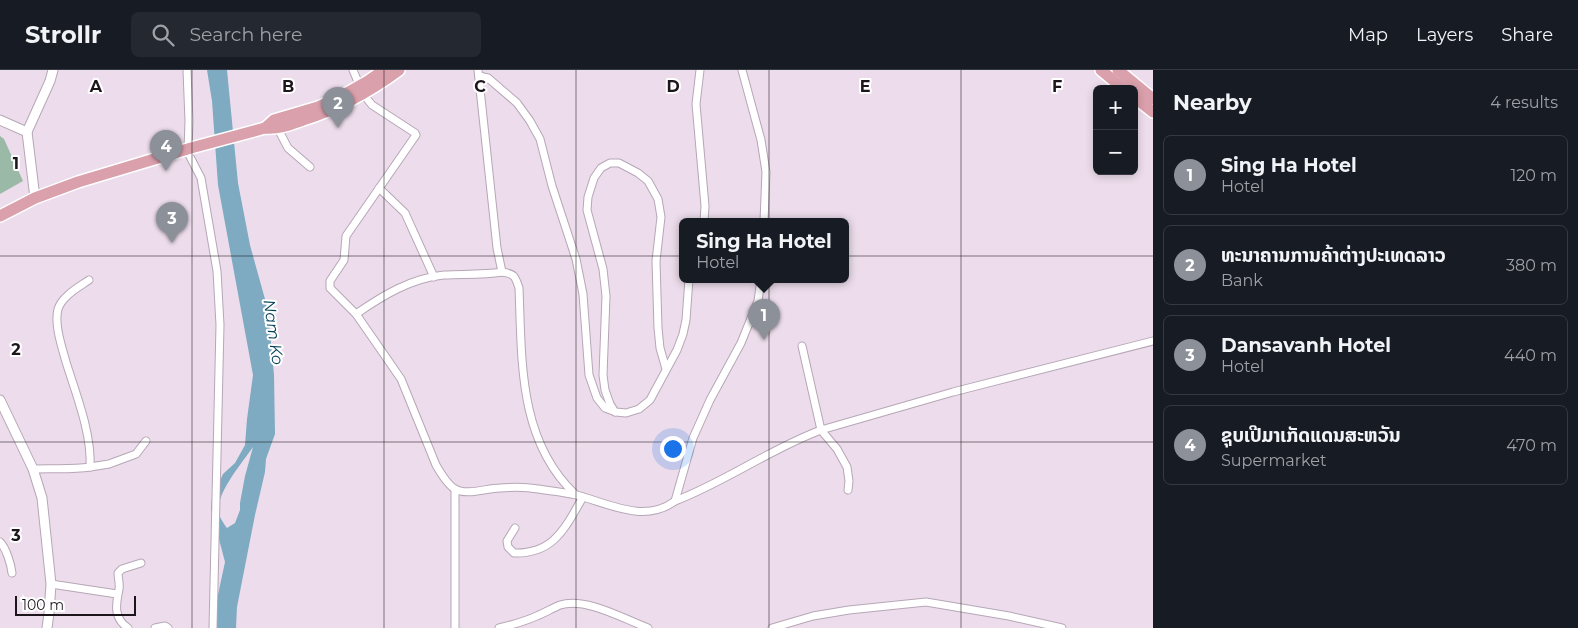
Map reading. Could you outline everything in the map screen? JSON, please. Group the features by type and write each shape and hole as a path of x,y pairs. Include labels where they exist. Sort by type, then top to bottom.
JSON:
{"highway":[{"path":"260,129 274,120 318,107 361,90 384,70"},
{"path":"0,216 35,198 78,182 260,129 278,129 320,115 399,70"},
{"path":"1101,70 1119,85"},
{"path":"1118,70 1153,99"},
{"path":"1138,100 1153,112"}],"street":[{"path":"35,198 27,132 50,81 52,70"},
{"path":"187,70 188,149 201,178 217,271 220,324 213,628"},
{"path":"353,70 361,90 372,105 415,133 416,136 346,236 344,260 330,281 330,288 356,314 401,379 436,465 455,488 466,492 499,488 534,488 579,496 636,512 659,510 675,501 699,492 801,437 821,430 952,392 1153,341"},
{"path":"700,70 696,104 705,206 704,218"},
{"path":"742,70 761,140 766,172 764,218"},
{"path":"478,73 497,248 502,272"},
{"path":"478,73 488,78 517,103 540,139 546,168 576,259 583,294 589,375 597,398 605,408 626,413 640,409 650,400 677,350 683,334 689,283"},
{"path":"0,120 27,132"},
{"path":"278,129 288,148 310,167"},
{"path":"616,412 610,404 605,390 603,375 606,296 603,268 587,210 588,197 594,178 601,168 610,163 618,163 638,173 648,181 658,199 661,217 656,261 658,328 660,348 666,369"},
{"path":"379,188 405,213 434,277"},
{"path":"356,314 409,283 434,277 502,272 516,277 519,288 522,371 532,424 545,454 564,484 579,496"},
{"path":"89,280 66,297 58,308 58,335 86,427 91,457 90,467"},
{"path":"675,501 693,438 710,400 741,343 758,301 760,283"},
{"path":"802,346 821,430 847,467 848,490"},
{"path":"0,402 33,470 42,498 51,584 46,628"},
{"path":"33,470 80,469 109,464 136,454 146,441"},
{"path":"454,628 455,488"},
{"path":"515,528 507,541 508,547 514,553 529,552 549,545 567,524 579,496"},
{"path":"0,542 3,545 12,573"},
{"path":"128,628 122,624 116,613 117,594 120,587 118,573 122,569 141,563"},
{"path":"51,584 117,594"},
{"path":"772,628 813,616 849,610 926,602 1009,616 1062,628"},
{"path":"498,628 531,619 560,605 576,603 607,610 648,628"},
{"path":"155,628 165,626 168,628"}],"green space":[{"path":"0,136 4,139 23,181 0,194"}],"water":[{"path":"207,70 227,70 238,183 250,245 268,310 274,375 275,434 266,459 265,472 237,607 236,628 216,628 216,604 225,562 211,509 212,498 223,474 235,463 245,445 253,375 218,185 212,101","holes":["253,447 245,476 240,510 235,523 227,528 219,514 221,498 230,479"]}],"place":[{"name":"ທະນາຄານການຄ້າຕ່າງປະເທດລາວ","path":"338,128"},
{"name":"ຊຸບເປີມາເກັດແດນສະຫວັນ","path":"166,171"},
{"name":"Dansavanh Hotel","path":"172,243"},
{"name":"Sing Ha Hotel","path":"764,340"}],"water label":[{"name":"Nam Ko","path":"274,332"}]}
